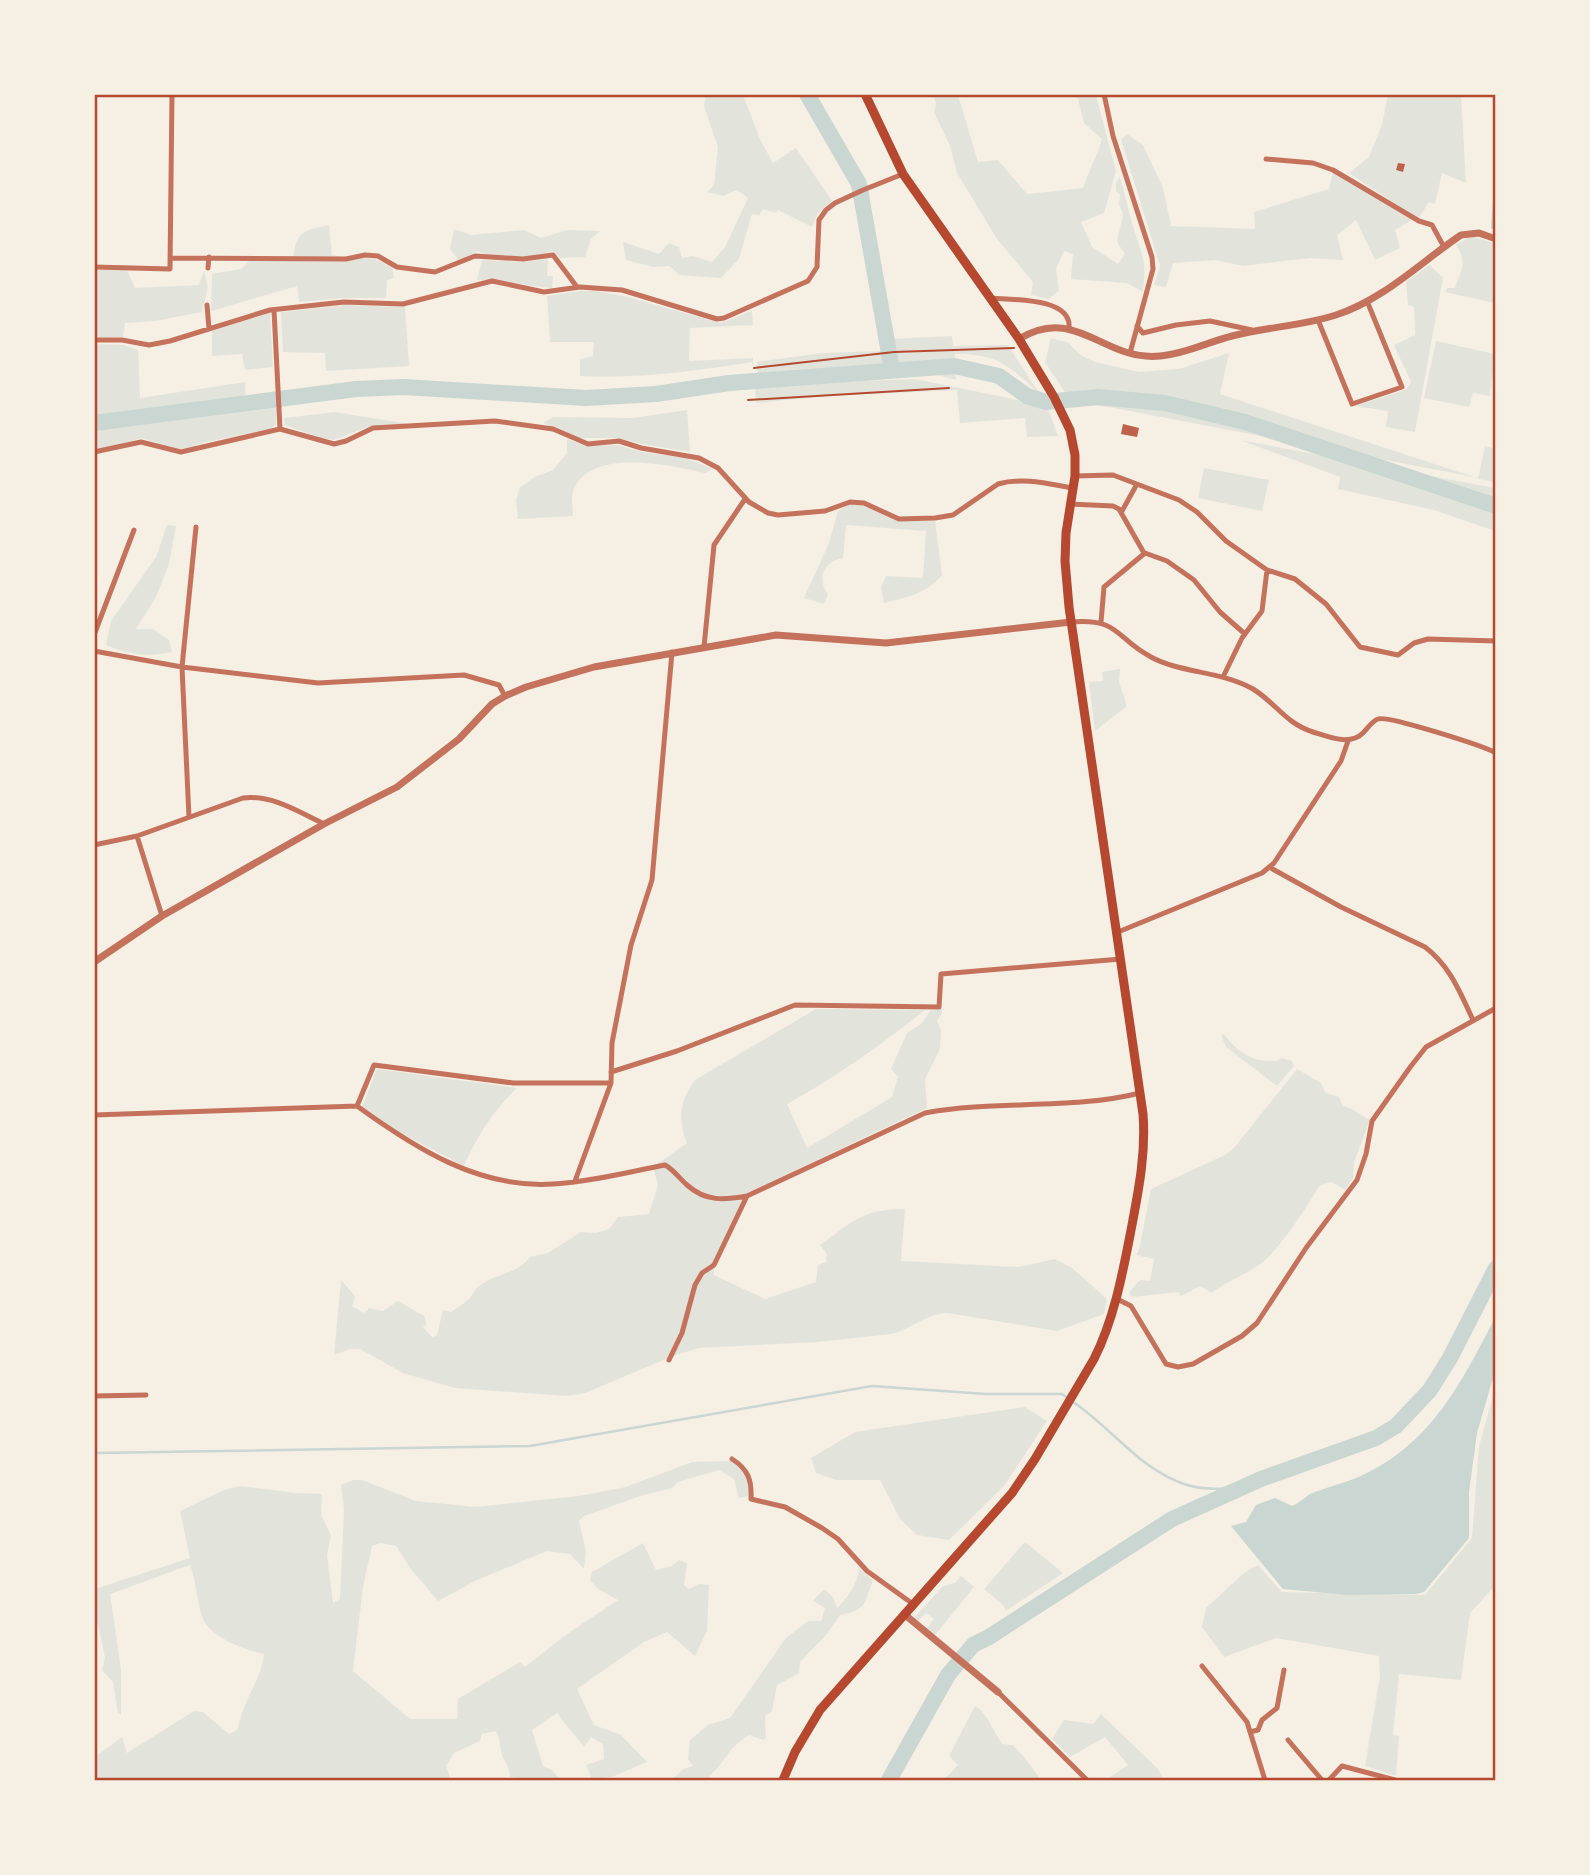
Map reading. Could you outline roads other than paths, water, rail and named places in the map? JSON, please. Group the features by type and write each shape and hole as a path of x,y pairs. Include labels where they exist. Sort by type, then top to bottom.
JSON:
{"main road":[{"path":"783,1780 807,1728 841,1685 1012,1493 1079,1386 1102,1342 1117,1299 1142,1170 1144,1136 1118,932 1071,622 1065,561 1069,504 1075,476 1073,440 1054,397 904,174 865,94"}],"street":[{"path":"94,268 170,269 172,94"},
{"path":"1104,94 1113,136 1152,257 1153,270 1130,353"},
{"path":"1266,159 1313,163 1333,170 1432,225 1444,247"},
{"path":"94,340 122,340 149,345 274,310 344,302 402,303 492,281 544,292 594,286 622,290 724,318 811,278 817,267 819,220 826,210 860,191 904,174"},
{"path":"1016,343 1043,329 1069,328 1130,353 1156,357 1175,354 1255,330 1338,315 1367,301 1461,235 1479,233 1496,239"},
{"path":"170,258 346,259 365,255 378,256 397,267 435,272 475,256 523,259 553,255 576,287"},
{"path":"208,268 209,257"},
{"path":"989,298 1049,304 1066,313 1070,319 1069,328"},
{"path":"1318,320 1352,404 1402,387 1367,301"},
{"path":"207,305 209,329"},
{"path":"274,310 280,429"},
{"path":"1137,326 1143,333 1176,324 1210,321 1255,330"},
{"path":"94,452 141,442 181,453 280,429 334,443 346,441 373,429 495,421 526,423 553,429 588,444 619,441 641,448 699,458 718,468 745,499 778,516 825,510 850,502 864,503 899,519 914,519 953,515 1005,482 1030,481 1073,488"},
{"path":"1075,476 1113,475 1184,503 1226,541 1267,570 1294,579 1326,604 1355,643 1364,650 1398,655 1414,643 1428,639 1496,641"},
{"path":"1122,511 1138,484"},
{"path":"704,648 714,545 745,499"},
{"path":"1069,504 1114,506 1122,511 1144,553 1167,561 1194,580 1220,612 1245,634"},
{"path":"189,817 181,667 196,527"},
{"path":"94,635 134,530"},
{"path":"1101,622 1104,587 1144,553"},
{"path":"1223,677 1245,634 1262,611 1267,570"},
{"path":"94,962 162,916 324,824 397,787 459,739 492,704 505,696 563,675 672,652 789,635 886,643 1071,622 1101,622 1112,627 1153,658 1223,677 1252,689 1290,722 1313,732 1348,741 1356,740 1376,720 1386,718 1465,740 1496,753"},
{"path":"94,651 181,667 318,683 464,675 499,685 505,696"},
{"path":"575,1181 611,1083 612,1043 631,944 652,880 672,652"},
{"path":"1118,932 1262,873 1274,863 1341,761 1348,741"},
{"path":"94,845 137,836 255,796 291,808 324,824"},
{"path":"137,836 162,916"},
{"path":"1269,867 1340,907 1425,947 1451,974 1473,1020"},
{"path":"611,1073 677,1051 795,1005 939,1007 941,974 1121,958"},
{"path":"1117,1299 1131,1306 1166,1364 1178,1367 1193,1364 1242,1336 1257,1323 1306,1248 1357,1180 1372,1121 1411,1066 1426,1047 1496,1008"},
{"path":"357,1107 374,1065 513,1083 611,1083"},
{"path":"94,1115 357,1107 391,1131 475,1175 535,1185 575,1181 665,1165 673,1169 689,1187 719,1201 747,1196 925,1113 951,1108 1099,1100 1140,1093"},
{"path":"669,1360 682,1333 695,1285 702,1273 714,1265 747,1196"},
{"path":"94,1396 146,1395"},
{"path":"732,1458 744,1466 752,1484 751,1499 785,1507 822,1528 838,1539 867,1571 913,1604"},
{"path":"904,1614 998,1692 1087,1780"},
{"path":"1202,1666 1247,1722 1265,1780"},
{"path":"1250,1732 1258,1730 1262,1720 1278,1707 1284,1670"},
{"path":"1288,1740 1322,1780"},
{"path":"1329,1780 1342,1766 1395,1780"}],"waterway":[{"path":"807,94 859,184 892,370"},
{"path":"1492,228 1496,179"},
{"path":"94,423 356,389 404,387 586,398 656,394 729,383 954,366 999,376 1027,396 1046,402 1098,397 1165,403 1245,422 1496,506"},
{"path":"889,1780 948,1675 973,1645 1172,1519 1261,1479 1376,1438 1396,1426 1430,1390 1450,1358 1496,1268"},
{"path":"94,1453 530,1446 872,1386 986,1394 1062,1394 1068,1398"},
{"path":"1073,1402 1155,1470 1170,1478 1200,1488 1241,1488"}]}
